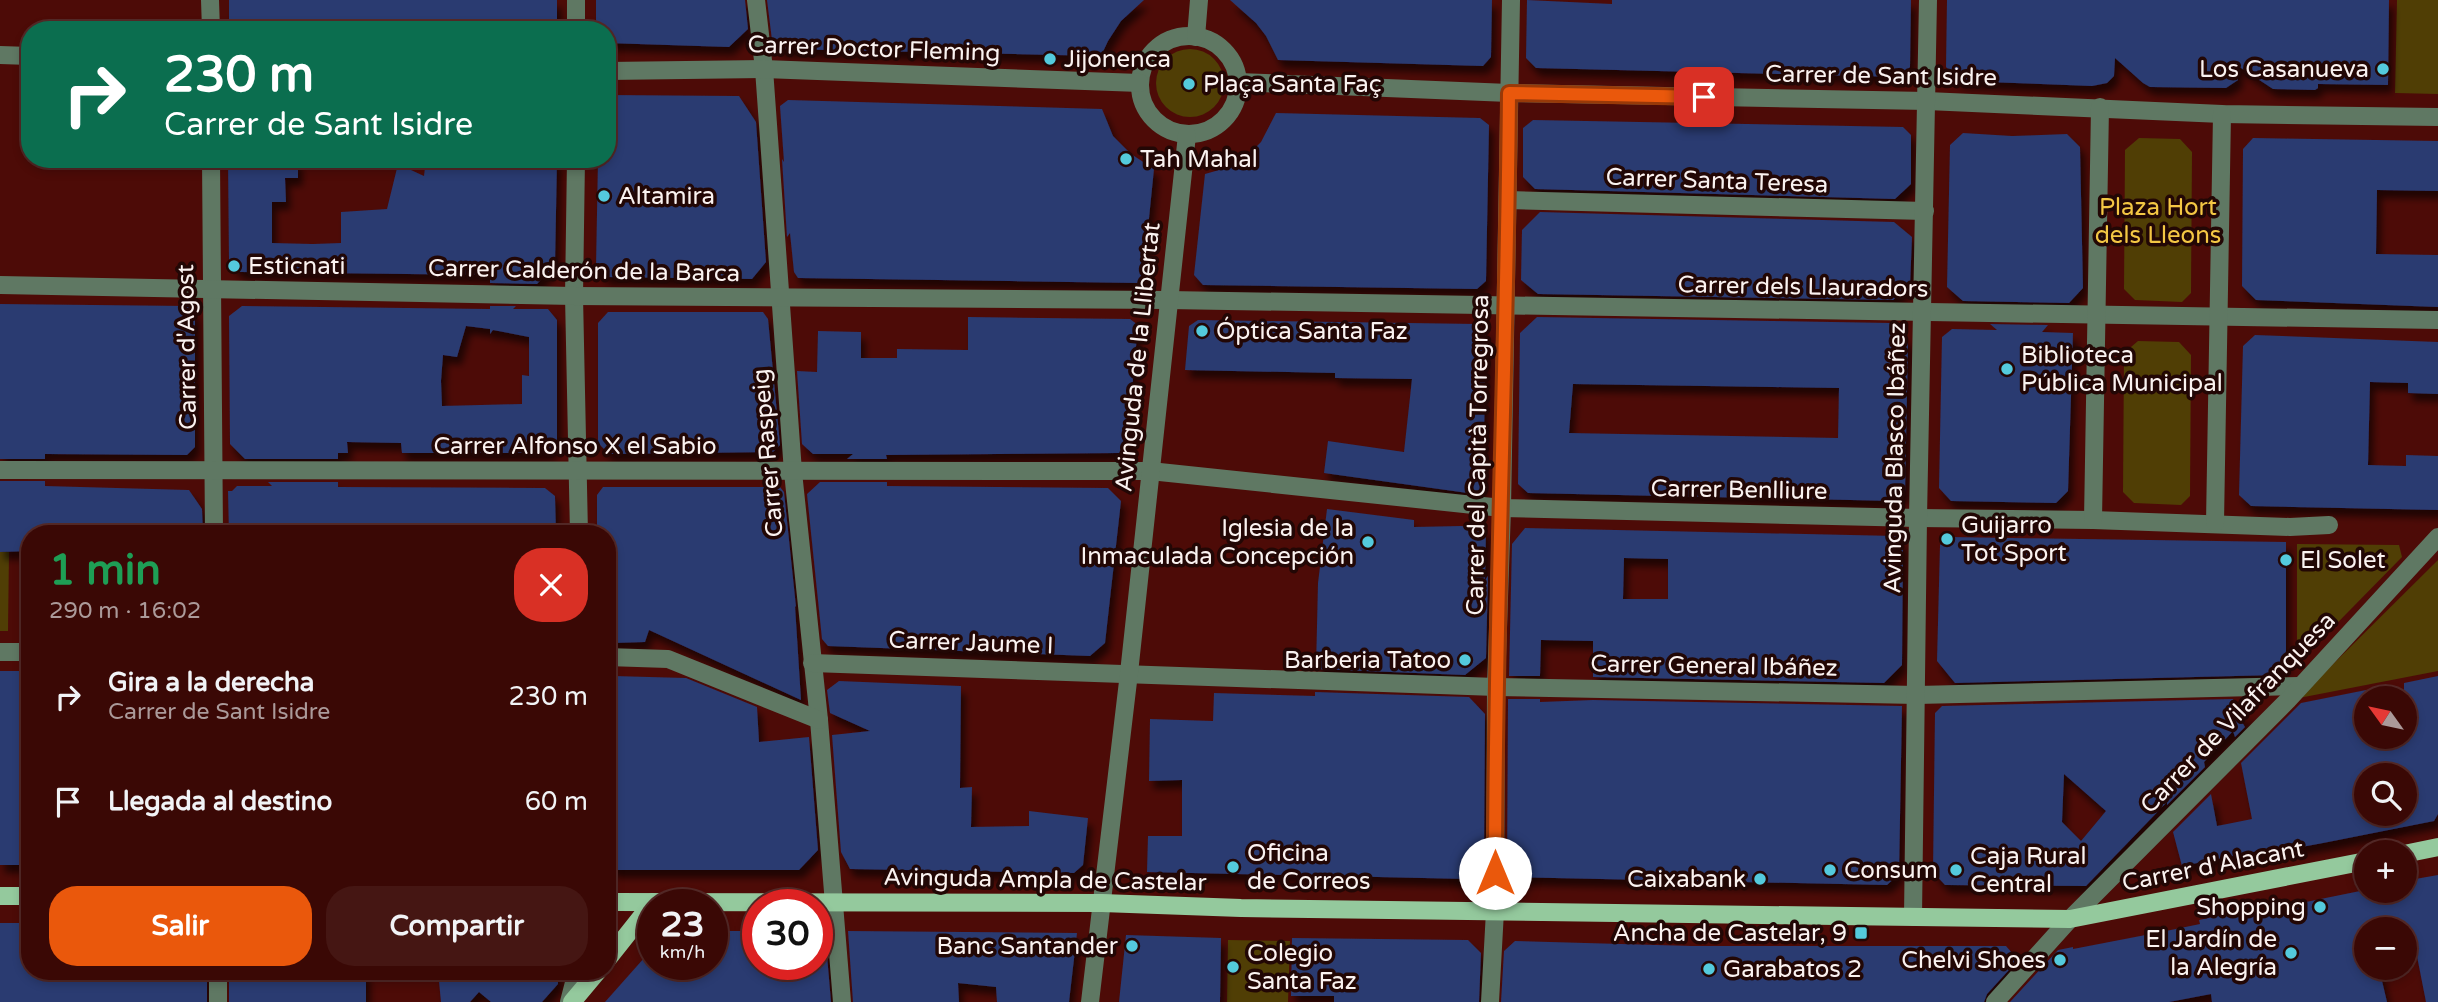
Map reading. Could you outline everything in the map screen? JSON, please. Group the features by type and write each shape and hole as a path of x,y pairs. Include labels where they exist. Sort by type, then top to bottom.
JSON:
{"main road":[{"path":"2417,851 2438,847"},
{"name":"Carrer d'Alacant","path":"2070,919 2354,863"},
{"path":"0,896 21,896"},
{"name":"Avinguda Ampla de Castelar","path":"616,902 637,902"},
{"name":"Avinguda Ampla de Castelar","path":"728,902 1102,903 1241,908 2070,919"},
{"path":"616,949 637,922"},
{"path":"571,1002 590,980"}],"street":[{"path":"210,0 211,21"},
{"path":"576,0 576,21"},
{"name":"Carrer Raspeig","path":"755,0 764,69 793,472 819,720 842,1002"},
{"path":"1196,37 1199,0"},
{"name":"Carrer del Capità Torregrosa","path":"1490,1002 1495,911 1496,687 1511,0"},
{"name":"Avinguda Blasco Ibáñez","path":"1913,917 1928,0"},
{"path":"1180,37 1212,41 1225,52 1234,65 1238,82 1236,102 1225,120 1208,131 1187,135 1172,132 1158,124 1148,113 1142,99 1140,83 1144,67 1152,53 1165,43 1180,37"},
{"path":"0,55 21,56"},
{"name":"Carrer Doctor Fleming","path":"616,71 764,69 1140,83"},
{"name":"Carrer de Sant Isidre","path":"1238,82 1509,93 1927,101 2222,114 2438,117"},
{"path":"2093,520 2099,107"},
{"path":"2215,523 2222,114"},
{"name":"Avinguda de la Llibertat","path":"1090,1002 1129,673 1187,135"},
{"name":"Carrer d'Agost","path":"211,168 214,525"},
{"path":"576,168 579,525"},
{"name":"Carrer Santa Teresa","path":"1508,200 1925,211"},
{"name":"Carrer Calderón de la Barca","path":"0,285 575,296 1168,300"},
{"name":"Carrer dels Llauradors","path":"1168,300 1922,314 2438,320"},
{"name":"Carrer Alfonso X el Sabio","path":"0,470 1150,471"},
{"name":"Carrer Benlliure","path":"1150,471 1502,508 2093,520 2290,527 2329,525"},
{"name":"Carrer de Vilafranquesa","path":"1995,1002 2070,919 2278,710 2438,537"},
{"path":"0,652 21,652"},
{"path":"616,657 668,659 819,720"},
{"name":"Carrer Jaume I","path":"812,663 1129,673"},
{"name":"Carrer General Ibáñez","path":"1129,673 1496,687 1917,695 2299,687"},
{"path":"218,980 218,1002"},
{"path":"571,1002 575,980"}],"green space":[{"path":"2397,0 2438,0 2438,94 2395,93"},
{"path":"1190,49 1203,52 1214,59 1221,70 1224,83 1221,96 1214,107 1203,114 1190,117 1177,114 1166,107 1159,96 1156,83 1159,70 1166,59 1177,52"},
{"name":"Plaza Hort dels Lleons","path":"2139,138 2180,139 2192,152 2191,293 2182,302 2135,300 2124,289 2125,150"},
{"path":"2138,341 2179,342 2191,355 2190,496 2181,505 2134,503 2123,492 2124,353"},
{"path":"2297,544 2399,545 2402,557 2297,664"},
{"path":"0,552 9,552 8,631 0,631"},
{"path":"2438,560 2438,671 2299,698"},
{"path":"1228,940 1290,941 1288,1002 1227,1002"}],"building":[{"path":"229,0 557,0 557,21 229,21"},
{"path":"596,0 745,0 748,29 729,47 616,43 616,21 596,21"},
{"path":"767,0 1144,0 1121,21 1101,56 780,49 772,40"},
{"path":"1230,0 1492,0 1491,57 1483,66 1278,60 1256,23"},
{"path":"1527,0 1612,4 1612,0 1911,0 1910,67 1900,77 1536,68 1526,58"},
{"path":"1947,0 2389,0 2388,85 2318,84 2315,90 2273,89 2238,66 2238,80 2226,88 2150,87 2115,58 2114,76 2107,83 2092,86 1959,81 1946,67"},
{"path":"616,95 739,96 756,122 766,262 752,279 606,277 596,267 598,168 616,168"},
{"path":"788,100 1102,109 1113,136 1131,154 1154,169 1143,277 1139,283 798,278 794,272 790,233 787,237 782,159 784,162 780,106"},
{"path":"1276,113 1480,118 1489,125 1486,281 1477,289 1203,285 1194,275 1205,174 1226,168 1246,157 1261,142"},
{"path":"1533,120 1903,127 1911,135 1911,184 1895,199 1535,189 1523,177 1523,128"},
{"path":"1963,133 2012,136 2067,134 2080,147 2083,288 2069,303 1963,301 1947,287 1950,145"},
{"path":"2253,138 2438,141 2438,191 2377,190 2376,254 2438,255 2438,307 2256,300 2242,286 2243,149"},
{"path":"228,168 298,168 298,178 285,178 286,202 272,202 272,243 313,244 341,243 341,212 387,209 397,168 407,168 424,176 425,168 557,168 555,265 537,284 490,283 490,275 240,272 229,261"},
{"path":"1540,212 1894,222 1912,237 1910,286 1893,300 1538,294 1521,280 1522,230"},
{"path":"0,304 188,306 195,313 195,447 187,455 45,454 45,459 0,459"},
{"path":"242,306 490,309 490,306 516,306 513,309 548,309 557,320 557,444 549,453 402,453 401,443 347,442 348,453 338,453 338,459 245,459 230,444 229,316","holes":["466,326 490,329 490,334 493,330 529,337 529,376 522,375 522,404 442,406 443,355 457,357"]},
{"path":"608,312 763,312 768,319 780,445 773,452 609,454 598,443 598,323"},
{"path":"968,317 1130,319 1138,325 1127,445 1119,453 886,455 887,459 847,459 853,454 813,454 802,444 797,371 817,372 818,331 861,332 861,358 897,358 897,349 968,350"},
{"path":"1537,317 1891,323 1908,342 1905,493 1895,501 1528,493 1518,484 1520,333","holes":["1573,384 1839,388 1838,438 1569,433"]},
{"path":"1198,320 1478,324 1486,332 1483,487 1475,494 1324,473 1328,441 1404,452 1412,379 1335,378 1335,373 1185,370 1189,326"},
{"path":"1990,324 2048,325 2042,332 2073,333 2068,491 2056,503 1951,501 1939,488 1942,337 1952,329 1997,330"},
{"path":"2255,335 2438,342 2438,394 2408,393 2408,383 2370,382 2368,465 2406,466 2406,455 2438,456 2438,510 2251,506 2239,495 2243,346"},
{"path":"0,481 45,481 45,486 189,490 202,509 203,525 21,525 21,551 0,552"},
{"path":"268,482 338,482 338,487 545,488 555,496 556,525 229,525 228,491 237,486 272,486"},
{"path":"820,482 887,482 887,486 1108,488 1121,501 1105,643 1090,656 828,646 822,639 807,494"},
{"path":"603,487 780,487 784,492 796,607 801,700 649,630 645,642 616,643 616,525 597,525 597,495"},
{"path":"1327,509 1414,520 1414,527 1461,526 1486,529 1486,658 1465,675 1316,669 1318,583"},
{"path":"1525,528 1896,536 1903,543 1902,665 1884,683 1593,677 1593,641 1541,640 1540,676 1509,676 1512,544","holes":["1624,558 1668,559 1668,599 1623,599"]},
{"path":"1949,537 2286,542 2286,666 2276,675 1955,683 1937,661 1940,545"},
{"path":"0,671 21,671 21,865 0,865"},
{"path":"616,676 686,678 757,707 759,742 809,737 818,850 799,870 616,870"},
{"path":"2438,676 2438,814 2434,821 2417,824 2417,763 2354,763 2354,826 2408,826 2296,848 2294,844 2182,866 2173,832 2211,794 2217,826 2252,819 2241,763 2301,703 2354,692 2354,749 2417,749 2417,686 2404,686 2404,683"},
{"path":"839,681 961,686 960,788 972,787 971,827 1029,826 1029,811 1088,818 1083,865 1074,873 850,869 841,852 832,735 870,731 830,713 827,690"},
{"path":"1315,692 1469,697 1485,714 1484,858 1468,879 1147,872 1148,836 1182,836 1182,780 1149,781 1150,719 1213,721 1214,693 1315,696"},
{"path":"1508,699 1540,699 1540,702 1593,700 1902,706 1899,874 1887,885 1507,877"},
{"path":"2233,699 2238,712 2234,716 2250,713 2242,722 2245,727 2235,737 2233,731 2204,762 2205,767 2167,805 2167,802 2086,886 1945,885 1933,872 1935,713 1942,706","holes":["2064,774 2106,811 2081,841 2062,822"]},
{"path":"2438,875 2438,1002 2426,1002 2417,956 2417,917 2354,917 2354,980 2382,980 2387,1002 2212,1002 2211,994 2169,1002 2010,1002 2058,950 2200,924 2199,920 2222,915 2262,908 2262,911 2354,892 2354,903 2417,903 2417,879"},
{"path":"0,923 21,923 21,980 207,980 207,1002 0,1002"},
{"path":"728,931 742,931 742,980 829,980 831,1002 605,1002 637,966 637,980 728,980"},
{"path":"848,931 1077,933 1069,1002 997,1002 996,987 958,983 959,1002 853,1002"},
{"path":"1126,935 1221,938 1220,1002 1119,1002"},
{"path":"1292,938 1468,940 1481,953 1479,1002 1334,1002 1334,996 1291,996"},
{"path":"1515,941 1692,946 2006,946 2018,960 1987,994 1984,1002 1501,1002 1504,951"},
{"path":"229,980 366,980 366,1002 229,1002"},
{"path":"439,980 558,980 558,984 542,1002 491,1002 479,992 470,1002 441,1002"}],"place":[{"name":"Jijonenca","path":"1050,59"},
{"name":"Los Casanueva","path":"2383,69"},
{"name":"Plaça Santa Faç","path":"1189,84"},
{"name":"Tah Mahal","path":"1126,159"},
{"name":"Altamira","path":"604,196"},
{"name":"Esticnati","path":"234,266"},
{"name":"Óptica Santa Faz","path":"1202,331"},
{"name":"Biblioteca Pública Municipal","path":"2007,369"},
{"name":"Guijarro Tot Sport","path":"1947,539"},
{"name":"Iglesia de la Inmaculada Concepción","path":"1368,542"},
{"name":"El Solet","path":"2286,560"},
{"name":"Barberia Tatoo","path":"1465,660"},
{"name":"Oficina de Correos","path":"1233,867"},
{"name":"Consum","path":"1830,870"},
{"name":"Caja Rural Central","path":"1956,870"},
{"name":"Caixabank","path":"1760,879"},
{"name":"Shopping","path":"2320,907"},
{"name":"Ancha de Castelar, 9","path":"1861,933"},
{"name":"Banc Santander","path":"1132,946"},
{"name":"El Jardín de la Alegría","path":"2291,953"},
{"name":"Chelvi Shoes","path":"2060,960"},
{"name":"Colegio Santa Faz","path":"1233,967"},
{"name":"Garabatos 2","path":"1709,969"}],"route":[{"path":"1495,873 1496,687 1509,93 1704,97"}]}
